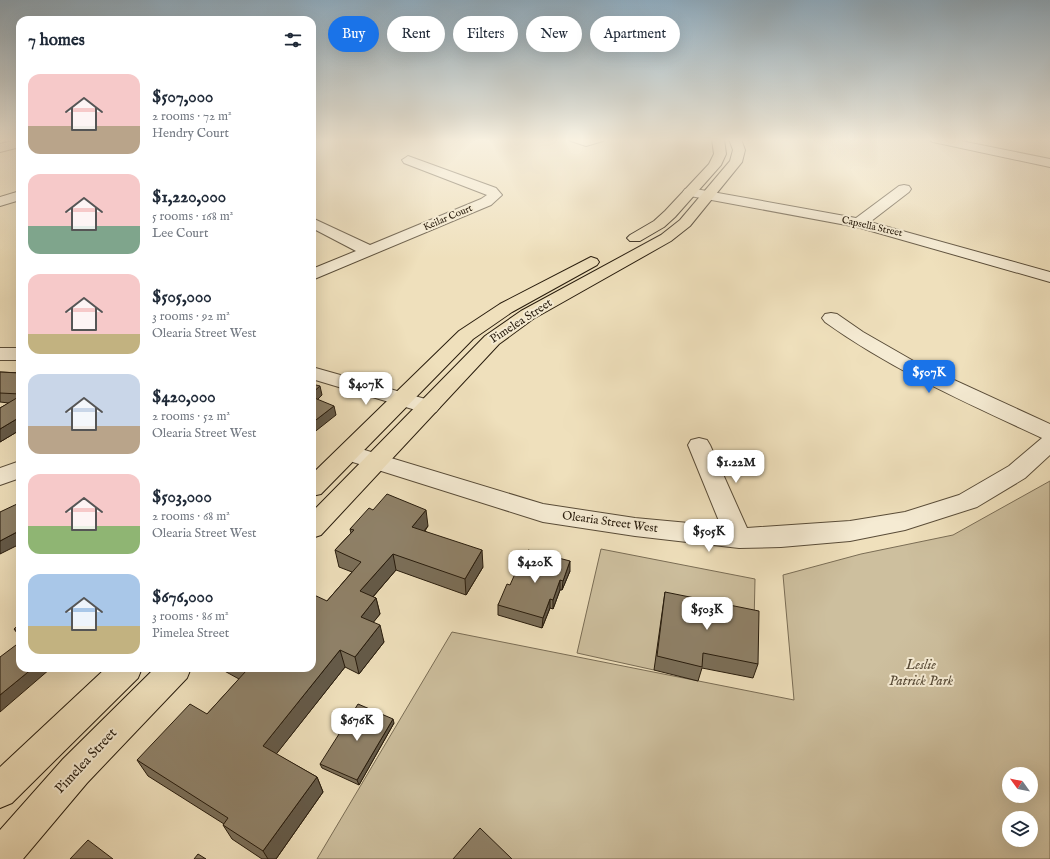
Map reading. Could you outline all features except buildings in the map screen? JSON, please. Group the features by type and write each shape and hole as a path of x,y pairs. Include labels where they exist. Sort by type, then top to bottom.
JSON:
{"main road":[{"name":"Pimelea Street","path":"316,484 459,341 482,323 506,308 647,232 667,217 702,179"},
{"name":"Pimelea Street","path":"316,524 429,407 481,349 527,315 666,238 685,223 710,196 723,179"},
{"path":"0,791 123,672"},
{"name":"Pimelea Street","path":"0,858 75,771 172,672"}],"street":[{"name":"Keilar Court","path":"316,273 486,202 495,195 493,192 459,179"},
{"path":"858,223 904,189"},
{"name":"Capsella Street","path":"690,192 858,223 1050,277"},
{"path":"0,202 16,196"},
{"path":"316,224 369,251"},
{"path":"831,318 856,337 887,356 1050,433"},
{"path":"0,354 16,354"},
{"path":"316,374 429,407"},
{"name":"Olearia Street West","path":"348,453 543,513 635,527 739,538 781,537 850,531 905,521 968,501 1017,472 1050,443"},
{"path":"699,445 739,538"},
{"path":"0,477 16,471"}],"green space":[{"name":"Leslie Patrick Park","path":"1050,481 1050,859 317,859 452,632 794,700 783,575 861,554 953,535"},
{"path":"601,549 755,579 754,625 654,670 577,653"}]}
